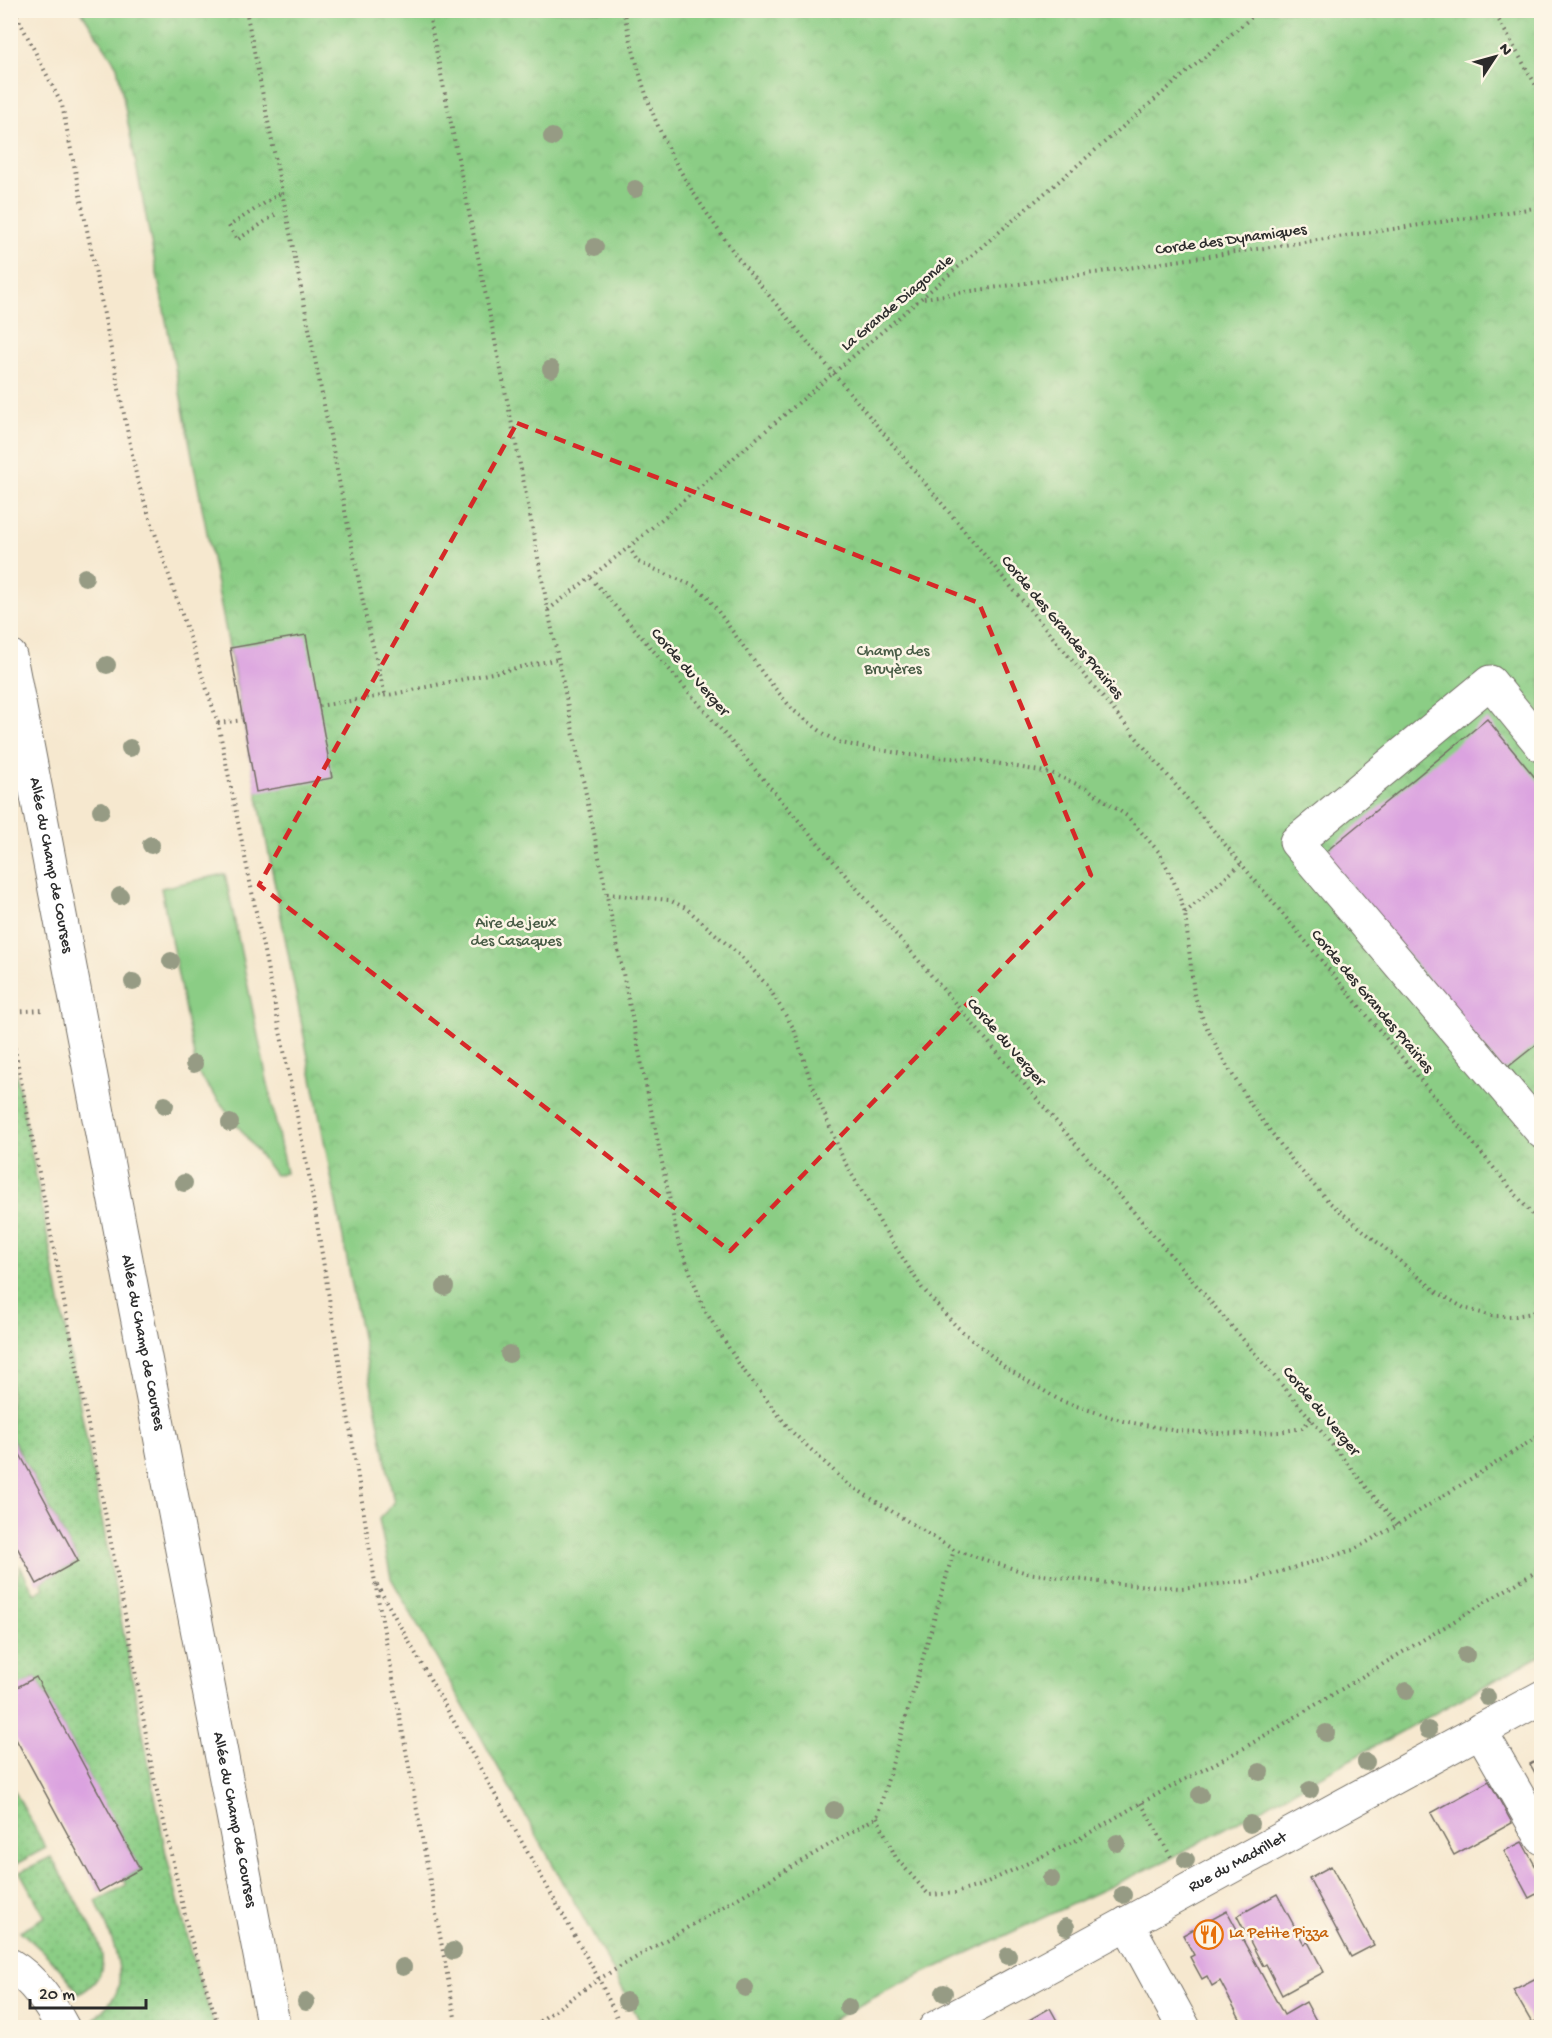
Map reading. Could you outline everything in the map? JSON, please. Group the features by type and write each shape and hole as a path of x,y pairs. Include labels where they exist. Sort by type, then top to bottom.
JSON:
{"street":[{"name":"Allée du Champ de Courses","path":"10,656 274,2028"},
{"path":"1542,746 1490,682 1296,842 1542,1132"},
{"name":"Rue du Madrillet","path":"934,2028 1542,1697"},
{"path":"1480,1730 1542,1838"},
{"path":"1127,1923 1184,2028"},
{"path":"10,1965 22,1972 50,2004 63,2028"}],"path":[{"path":"14,10 62,105 137,479 218,723 310,1179 375,1582 457,2028"},
{"path":"246,10 366,617 386,695"},
{"path":"428,10 548,610 678,1240 704,1309 741,1367 791,1431 848,1484 954,1550 1027,1573 1108,1583 1180,1588 1248,1581 1353,1550 1542,1434"},
{"name":"Corde des Grandes Prairies","path":"623,10 657,126 692,194 737,257 1542,1226"},
{"name":"La Grande Diagonale","path":"548,610 630,547 1260,10"},
{"path":"1493,10 1542,96"},
{"path":"275,215 237,240 229,226 282,192"},
{"name":"Corde des Dynamiques","path":"924,298 1542,207"},
{"path":"630,547 638,561 694,586 706,596 764,675 793,710 823,733 841,743 909,755 978,760 1051,773 1088,789 1127,816 1145,834 1174,882 1185,913 1194,994 1204,1022 1224,1061 1253,1108 1295,1164 1323,1195 1437,1292 1464,1308 1492,1316 1516,1316 1542,1311"},
{"name":"Corde du Verger","path":"591,578 1311,1419 1397,1525"},
{"path":"319,706 386,695 558,659"},
{"path":"218,723 244,720"},
{"path":"1185,913 1241,864"},
{"path":"607,894 669,900 686,908 737,953 767,985 794,1029 810,1079 844,1161 882,1226 921,1288 956,1326 1006,1368 1062,1401 1122,1421 1177,1431 1240,1434 1279,1432 1302,1428 1311,1419"},
{"path":"10,1012 51,1009"},
{"path":"10,1024 126,1618 152,1769 188,1929 219,2028"},
{"path":"954,1550 877,1817 896,1858 929,1895 955,1893 979,1886 1077,1840 1244,1748 1542,1568"},
{"path":"375,1582 599,1978 622,2028"},
{"path":"530,2028 599,1978 877,1817"}],"highlighted area":[{"path":"517,423 979,603 1091,875 730,1251 259,885"}],"green space":[{"name":"Champ des Bruyères","path":"81,11 1541,11 1541,1655 1171,1858 888,1990 819,2027 643,2027 391,1578 379,1519 394,1503 117,66"},
{"path":"225,874 286,1173 275,1175 197,1072 161,888"},
{"path":"10,1041 166,1854 198,1977 215,2027 129,2027 124,2020 109,2027 100,2027 94,2019 114,1997 119,1976 115,1949 96,1901 126,1885 123,1879 140,1869 36,1677 11,1691 11,1607 20,1566 35,1594 44,1588 41,1582 78,1561 11,1436 10,1255 14,1253 10,1246"},
{"path":"10,1783 46,1848 16,1864 11,1854"},
{"path":"51,1857 98,1941 101,1953 102,1964 99,1975 92,1985 79,1994 59,1968 20,1931 45,1917 20,1872"}],"building":[{"path":"306,635 332,778 256,792 230,648"},
{"path":"1487,719 1542,786 1542,1040 1503,1071 1324,853"},
{"path":"10,1436 78,1561 37,1584 10,1534"},
{"path":"36,1677 140,1869 99,1892 10,1728 10,1691"},
{"path":"1542,1757 1542,1785 1530,1764"},
{"path":"1489,1781 1512,1823 1454,1855 1431,1813"},
{"path":"1522,1842 1542,1878 1542,1891 1529,1898 1504,1851"},
{"path":"1331,1866 1374,1945 1351,1957 1309,1878"},
{"path":"1277,1894 1304,1944 1308,1942 1324,1972 1282,1995 1266,1964 1263,1966 1237,1916"},
{"path":"1227,1911 1284,2015 1306,2002 1320,2028 1261,2028 1258,2022 1245,2028 1220,1981 1212,1986 1207,1976 1202,1979 1190,1957 1194,1955 1183,1935"},
{"path":"1542,1975 1542,2018 1532,2023 1513,1990"},
{"path":"1050,2008 1061,2028 1015,2028"}],"place":[{"name":"La Petite Pizza","path":"1208,1934"}],"park label":[{"name":"Aire de jeux des Casaques","path":"516,933"}]}
